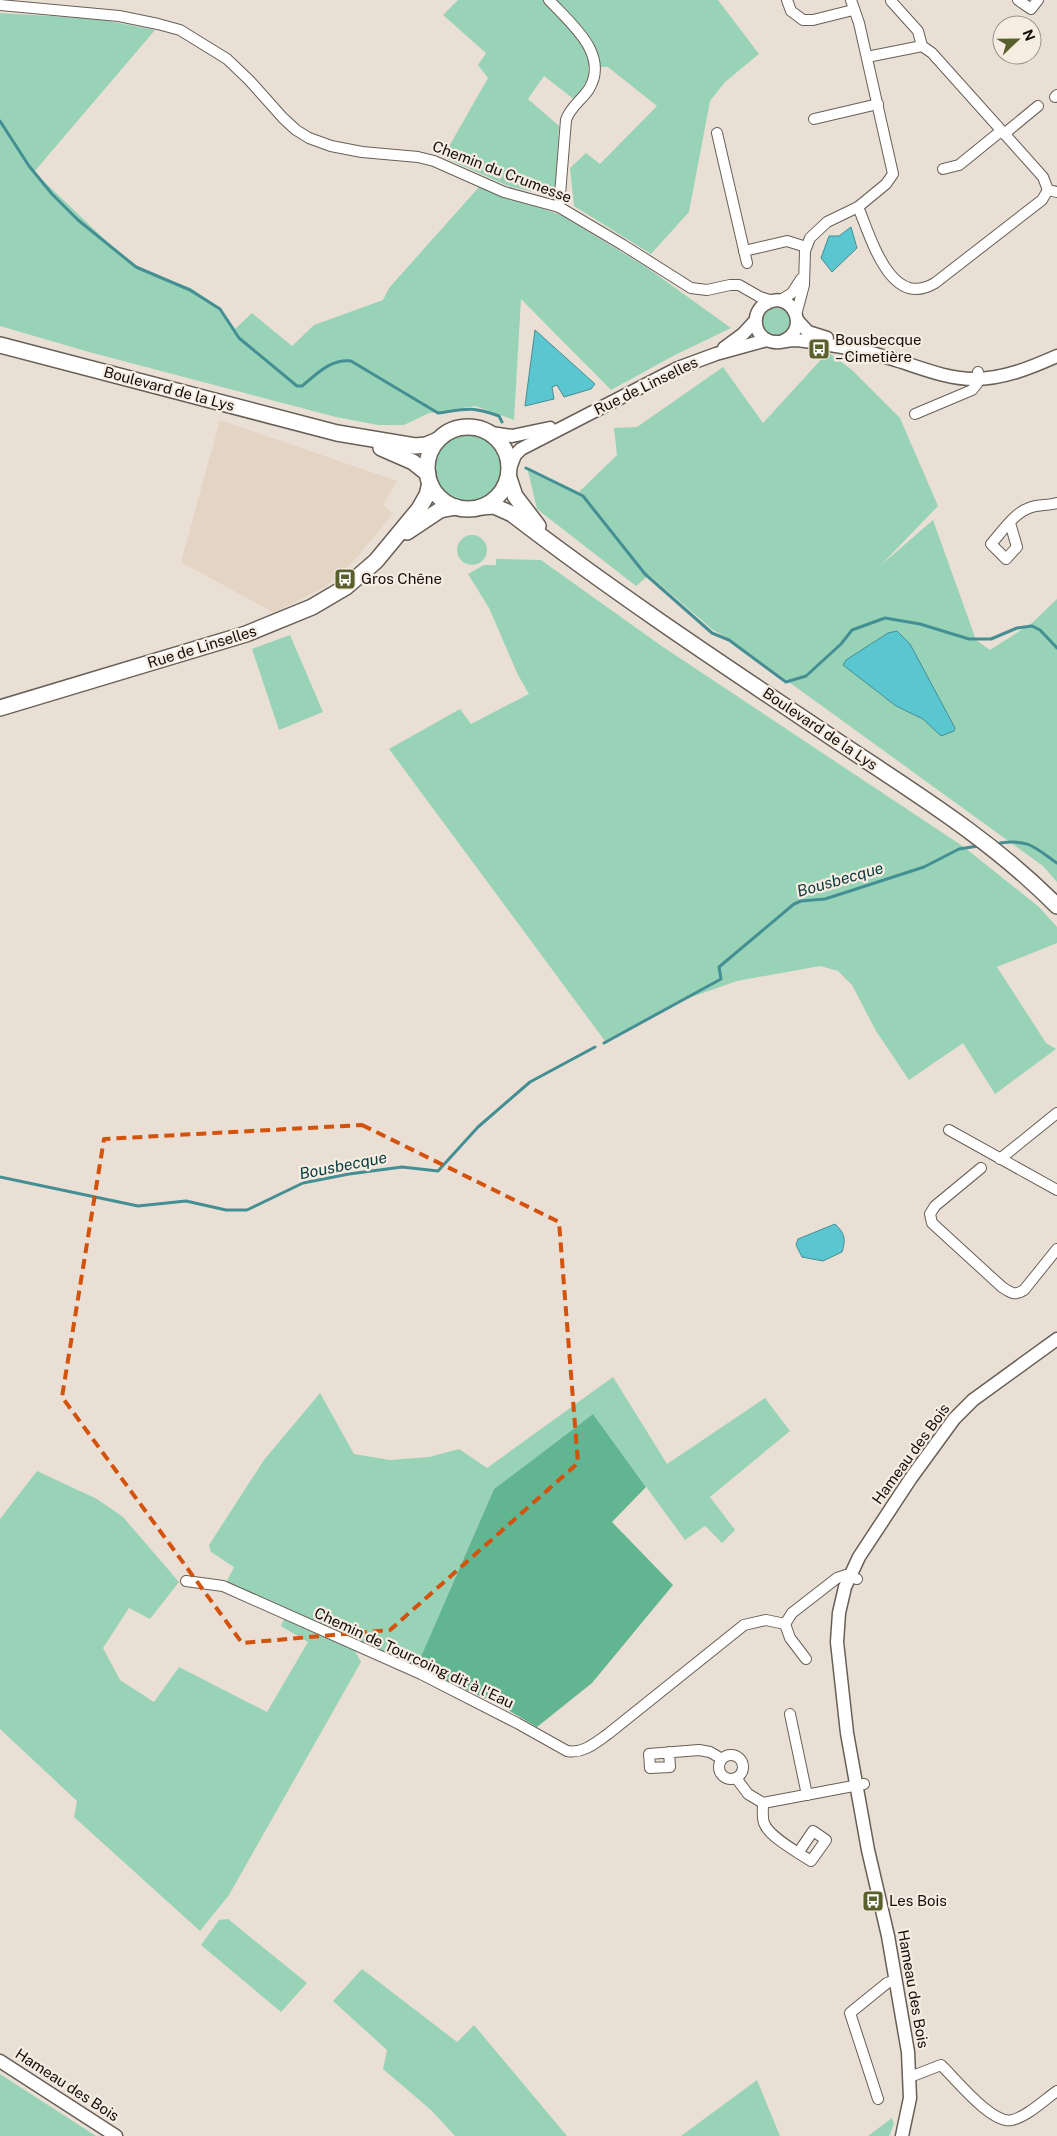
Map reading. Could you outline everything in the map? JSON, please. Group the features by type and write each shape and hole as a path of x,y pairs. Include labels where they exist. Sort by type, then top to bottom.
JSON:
{"main road":[{"name":"Boulevard de la Lys","path":"0,346 337,433 402,456 420,467 429,478"},
{"path":"466,426 476,427 491,433 505,448 509,473 499,496 481,507 466,509 456,507 440,498 429,478 429,456 438,440 450,430 466,426"},
{"name":"Boulevard de la Lys","path":"337,433 415,446 426,445 438,440"},
{"name":"Boulevard de la Lys","path":"509,473 515,496 536,524 576,562"},
{"name":"Rue de Linselles","path":"0,708 217,643 277,623 312,607 346,587 363,574 385,551 419,509 425,499 429,478"},
{"name":"Boulevard de la Lys","path":"481,507 494,506 509,512 639,608 970,831 1015,866 1057,906"},
{"name":"Rue de Linselles","path":"385,551 431,516 444,509 456,507"}],"street":[{"path":"549,0 586,42 594,57 595,66 589,90 571,109 566,120 559,207"},
{"path":"783,341 793,334 804,285 806,247 813,234 827,222 858,207 886,184 893,174 867,57 858,20 852,5 812,20 802,20 791,11 787,0"},
{"path":"858,207 886,270 900,284 919,289 935,283 1053,191 1043,177 932,53 922,46 918,31 891,0"},
{"path":"1018,0 1031,9 1038,0"},
{"name":"Chemin du Crumesse","path":"0,5 119,16 180,30 227,59 245,75 289,124 302,134 317,141 362,152 426,158 504,192 559,207 691,288 707,290 735,285 746,288 760,297 776,301"},
{"path":"867,57 922,46"},
{"path":"814,119 878,104"},
{"path":"943,169 959,165 1038,106"},
{"path":"717,133 747,263"},
{"path":"744,251 787,242 806,247"},
{"path":"756,318 762,307 796,289 804,271"},
{"path":"746,288 752,296 758,332 767,340 802,340 853,349 939,374 978,375 1013,372 1057,356"},
{"path":"776,301 790,306 805,330 823,337 870,345 936,366 978,375"},
{"name":"Rue de Linselles","path":"716,354 737,340 756,318"},
{"name":"Rue de Linselles","path":"509,473 513,458 521,449 661,376 716,354 767,340"},
{"path":"915,414 972,390 978,375"},
{"name":"Rue de Linselles","path":"491,433 512,436 577,420"},
{"path":"1010,523 1030,507 1057,503"},
{"path":"1000,1159 1057,1113"},
{"path":"949,1130 1057,1190"},
{"path":"981,1168 935,1206 930,1214 932,1223 1012,1294 1018,1294 1024,1290 1057,1248"},
{"name":"Hameau des Bois","path":"902,2136 909,2106 910,2077 908,2052 842,1686 837,1642 837,1622 842,1596 854,1577 859,1558 911,1478 960,1412 973,1400 1057,1339"},
{"path":"806,1659 790,1638 785,1624 792,1613 833,1580 841,1576 854,1577"},
{"name":"Chemin de Tourcoing dit à l'Eau","path":"186,1582 223,1586 421,1674 567,1751 573,1752 589,1747 608,1734 744,1625 766,1620 785,1624"},
{"path":"790,1714 807,1795"},
{"path":"669,1752 704,1750 722,1759"},
{"path":"732,1755 742,1761 742,1772 736,1778 726,1778 721,1774 719,1765 722,1759 732,1755"},
{"path":"736,1778 748,1794 763,1803 860,1785"},
{"path":"763,1803 763,1821 766,1828 798,1852"},
{"path":"878,2099 850,2013 881,1987 895,1980"},
{"name":"Hameau des Bois","path":"0,2061 116,2136"},
{"name":"Hameau des Bois","path":"910,2077 941,2065 991,2115 1005,2121 1020,2116 1057,2091"}],"highlighted area":[{"path":"362,1125 559,1222 578,1463 390,1630 242,1643 62,1397 104,1139"}],"shaded area":[{"path":"220,420 397,481 383,505 393,514 357,557 328,585 274,613 181,562"}],"green space":[{"path":"458,0 718,0 759,54 725,82 710,101 689,212 651,254 574,206 570,168 586,153 600,164 657,106 608,67 588,67 589,77 575,100 544,76 528,99 559,126 555,197 508,186 443,157 488,78 478,65 486,53 443,15"},
{"path":"0,13 98,19 155,30 34,172 123,257 151,275 191,288 220,308 235,329 252,313 292,346 314,325 383,300 389,288 479,187 561,215 646,267 731,328 673,356 611,390 521,299 514,420 475,406 429,413 404,425 378,425 336,417 89,352 0,326"},
{"path":"776,308 786,312 790,322 786,332 776,336 766,332 762,322 766,312"},
{"path":"828,352 852,370 900,418 938,506 881,565 933,520 976,640 990,650 1032,623 1057,599 1057,882 1043,866 728,638 713,630 649,575 636,586 537,509 527,467 579,492 617,455 614,428 637,427 723,367 763,423"},
{"path":"468,432 481,435 493,442 500,454 503,467 500,480 493,492 481,499 468,502 455,499 443,492 436,480 433,467 436,454 443,442 455,435"},
{"path":"472,535 478,536 486,544 486,556 478,564 472,565 466,564 458,556 457,550 458,544 466,536"},
{"path":"496,559 541,560 663,647 964,847 1039,907 1057,927 1057,943 997,967 1046,1043 1056,1049 995,1094 963,1043 909,1080 876,1031 852,985 838,971 820,966 737,981 677,1002 605,1041 389,749 460,709 471,724 529,694 518,675 489,608 468,574 484,565 496,565"},
{"path":"290,635 323,712 279,730 252,649"},
{"path":"613,1377 667,1464 765,1398 790,1431 710,1497 735,1530 722,1543 705,1526 685,1540 593,1414 494,1489 416,1668 226,1583 234,1567 211,1552 209,1545 264,1460 320,1393 354,1454 390,1460 429,1457 459,1449 487,1468"},
{"path":"593,1414 646,1487 612,1522 673,1585 592,1683 537,1727 498,1704 416,1668 494,1489"},
{"path":"37,1471 97,1499 123,1517 179,1582 150,1619 129,1608 103,1648 120,1680 154,1702 179,1667 267,1712 308,1642 281,1626 284,1619 354,1649 361,1662 229,1895 200,1931 74,1817 77,1801 0,1729 0,1519"},
{"path":"228,1919 307,1983 281,2012 201,1945 219,1920"},
{"path":"362,1969 457,2042 474,2025 567,2136 455,2136 431,2110 383,2069 387,2050 333,2001"},
{"path":"0,2074 96,2136 0,2136"},
{"path":"757,2080 780,2136 681,2136"},
{"path":"892,2118 894,2124 889,2136 868,2136"}],"water":[{"path":"851,227 857,248 832,272 821,258 829,236 839,236"},
{"path":"535,330 595,384 591,389 564,397 557,385 552,387 554,399 525,406"},
{"path":"897,631 910,644 955,728 954,731 941,736 923,719 896,706 843,665 846,660 888,633"},
{"path":"835,1224 841,1230 844,1237 842,1252 823,1261 802,1257 796,1245 798,1239"}],"waterway":[{"path":"0,121 29,166 52,194 78,220 136,267 190,290 220,309 239,338 297,386 302,386 330,365 337,362 351,361 438,413 475,410 499,416 502,422"},
{"path":"526,468 583,496 645,574 712,633 729,640 786,682 806,676 841,644 852,630 885,618 920,624 969,639 991,639 1017,628 1032,626 1040,630 1057,648"},
{"name":"Bousbecque","path":"1000,843 1025,843 1057,863"},
{"name":"Bousbecque","path":"604,1043 721,979 719,967 794,904 801,901 825,899 924,867 959,849 978,846"},
{"name":"Bousbecque","path":"0,1177 138,1206 186,1201 226,1210 247,1210 303,1183 349,1174 402,1167 438,1171 478,1127 530,1082 595,1047"}],"place":[{"name":"Bousbecque – Cimetière","path":"819,349"},
{"name":"Gros Chêne","path":"345,579"},
{"name":"Les Bois","path":"873,1901"}]}
